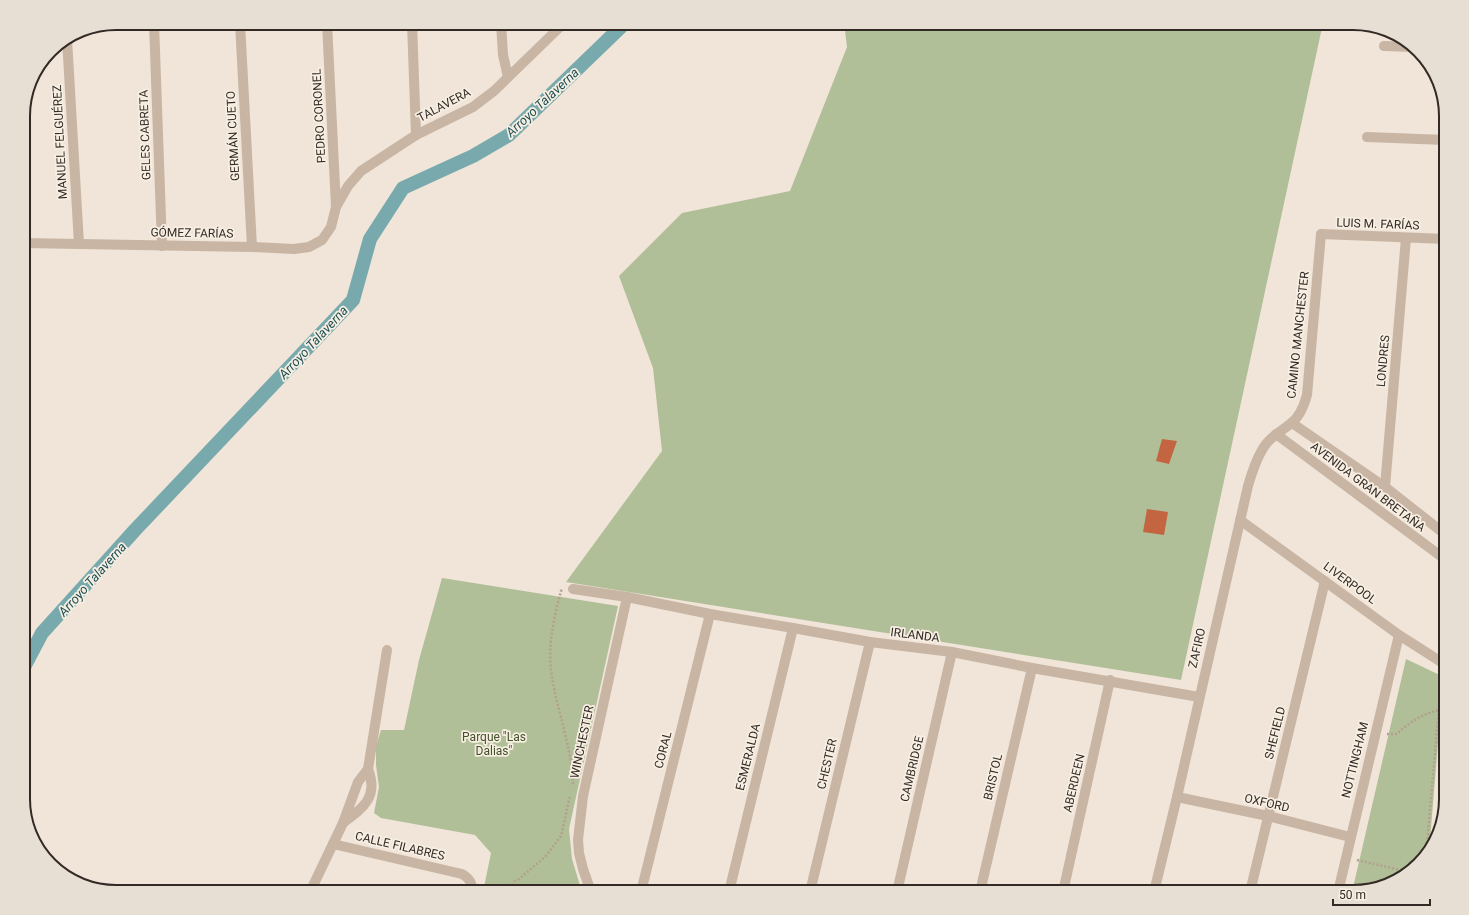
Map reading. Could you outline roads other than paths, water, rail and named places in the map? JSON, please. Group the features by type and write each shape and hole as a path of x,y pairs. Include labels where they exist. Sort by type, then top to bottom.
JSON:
{"street":[{"name":"GELES CABRETA","path":"154,30 162,246"},
{"name":"GERMÁN CUETO","path":"240,30 252,247"},
{"name":"PEDRO CORONEL","path":"327,30 336,207"},
{"path":"412,30 416,135"},
{"path":"501,30 503,55 508,77"},
{"name":"TALAVERA","path":"336,207 348,186 361,171 416,135 473,107 508,77 557,30"},
{"name":"MANUEL FELGUÉREZ","path":"67,45 78,244"},
{"path":"1384,46 1404,47"},
{"path":"1367,137 1439,140"},
{"name":"GÓMEZ FARÍAS","path":"30,243 294,249 309,247 322,240 331,227 336,207"},
{"name":"LUIS M. FARÍAS","path":"1320,246 1321,234 1439,239"},
{"name":"LONDRES","path":"1385,487 1406,238"},
{"name":"CAMINO MANCHESTER","path":"1292,423 1304,405 1307,395 1320,246"},
{"name":"AVENIDA GRAN BRETAÑA","path":"1292,423 1385,487 1439,529"},
{"name":"ZAFIRO","path":"1156,885 1178,798 1248,486 1255,463 1266,444 1276,434 1292,423"},
{"name":"AVENIDA GRAN BRETAÑA","path":"1276,434 1439,555"},
{"name":"LIVERPOOL","path":"1240,520 1399,635 1439,661"},
{"name":"SHEFIELD","path":"1252,885 1325,581"},
{"name":"IRLANDA","path":"573,588 870,642 952,652 1032,668 1110,680 1200,697"},
{"name":"WINCHESTER","path":"589,885 582,869 579,853 578,840 581,811 627,597"},
{"name":"CORAL","path":"644,885 710,614"},
{"name":"ESMERALDA","path":"731,885 793,628"},
{"name":"NOTTINGHAM","path":"1340,885 1399,635"},
{"name":"CHESTER","path":"812,885 870,642"},
{"path":"313,885 343,823 358,782 368,769 387,650"},
{"name":"CAMBRIDGE","path":"899,885 952,652"},
{"name":"BRISTOL","path":"982,885 1032,668"},
{"name":"ABERDEEN","path":"1065,885 1110,680"},
{"path":"343,823 358,812 368,802 372,788 371,776 368,769"},
{"name":"OXFORD","path":"1178,798 1268,816 1350,837"},
{"name":"CALLE FILABRES","path":"333,844 462,874 468,878 472,885"}],"waterway":[{"name":"Arroyo Talaverna","path":"30,656 42,633 135,530 353,300 370,239 403,188 473,156 509,135 618,30"}],"park label":[{"name":"Parque \"Las Dalias\"","path":"494,744"}]}
